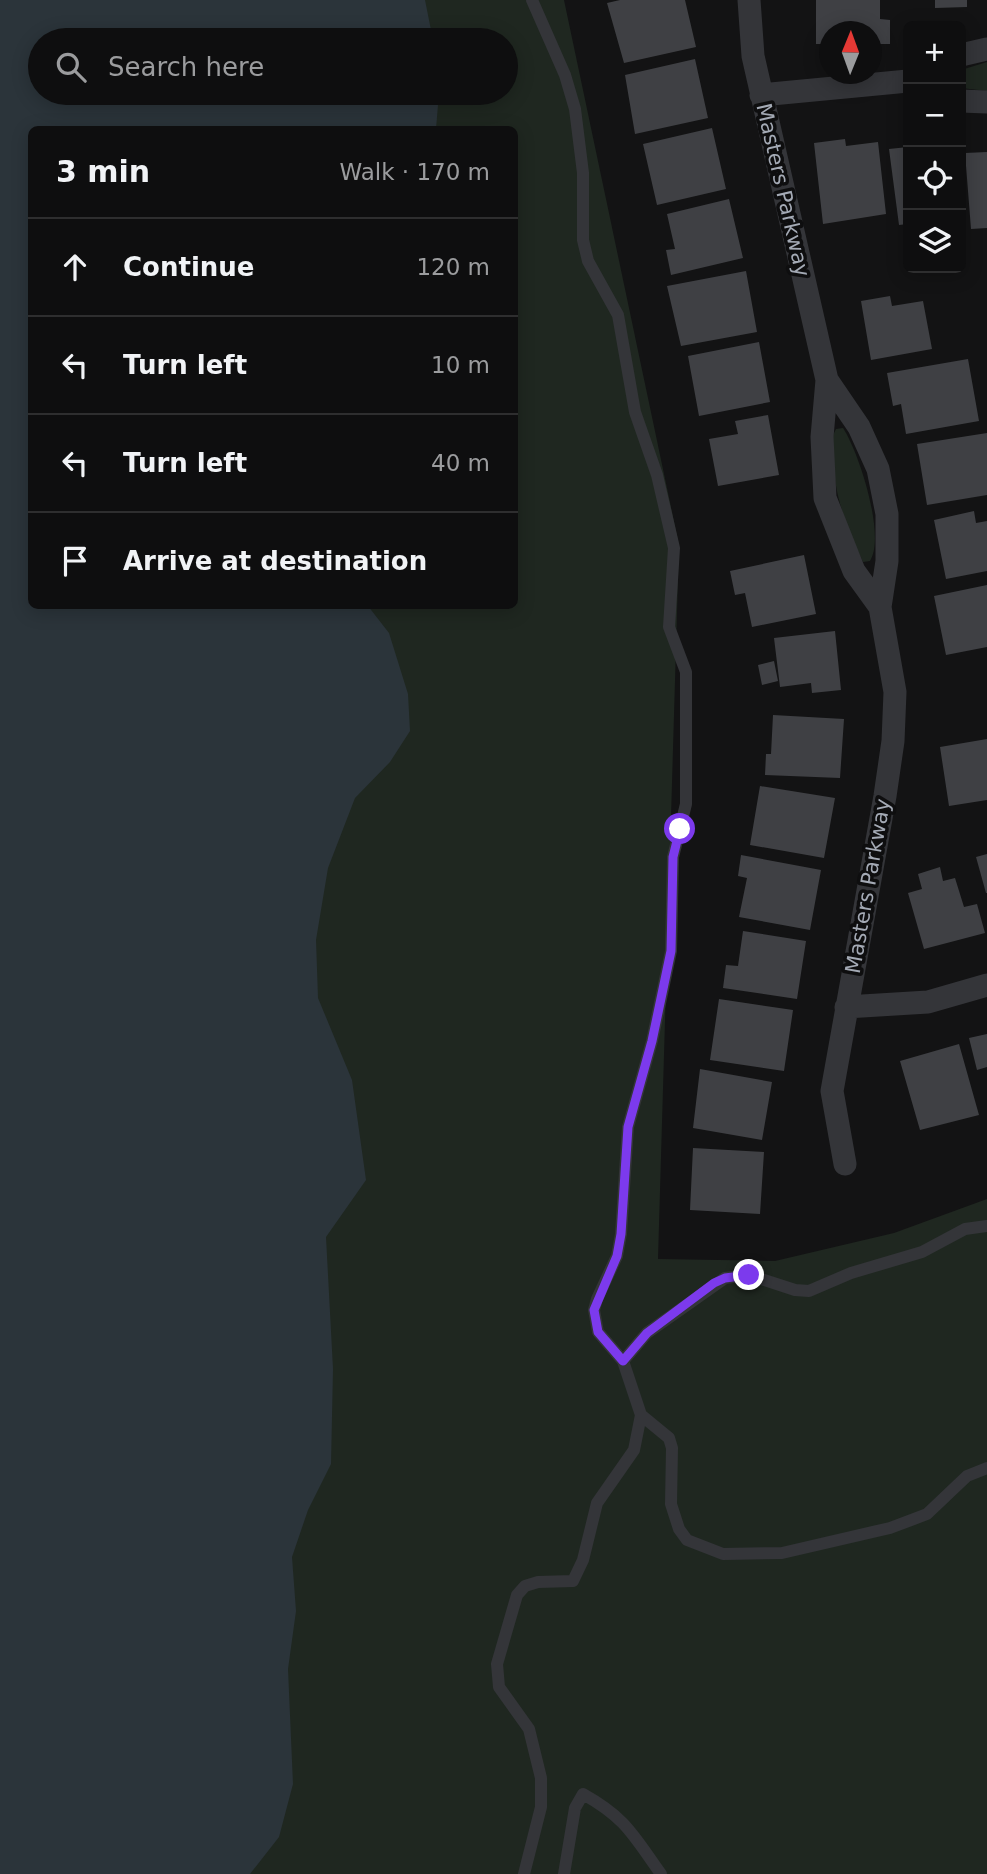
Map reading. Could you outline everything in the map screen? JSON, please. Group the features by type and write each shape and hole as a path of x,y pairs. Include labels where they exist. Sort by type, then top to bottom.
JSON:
{"street":[{"name":"Masters Parkway","path":"750,0 753,56 827,380 822,437 825,498 854,571 880,607"},
{"path":"966,54 987,49"},
{"path":"761,95 903,81"},
{"path":"966,101 987,102"},
{"name":"Masters Parkway","path":"827,380 859,427 878,469 887,514 887,561 880,607 895,692 893,741 832,1091 845,1164"},
{"path":"846,1007 928,1002 987,985"}],"lane":[{"path":"524,1874 541,1807 541,1778 529,1729 499,1687 499,1653 517,1595 525,1586 538,1582 573,1581 583,1560 597,1503 634,1450 641,1415 623,1361 598,1332 594,1310 617,1256 626,1191 628,1127 652,1041 671,951 673,857 686,804 686,672 669,626 674,548 657,475 635,412 618,315 588,261 583,240 583,173 575,109 565,75 532,0"},
{"path":"623,1361 647,1333 725,1278 749,1275 795,1290 809,1291 851,1273 922,1252 965,1228 987,1226"},
{"path":"641,1415 669,1438 672,1448 671,1504 679,1529 687,1540 723,1554 782,1553 890,1528 927,1514 967,1476 987,1468"},
{"path":"564,1874 575,1808 583,1794 625,1823 661,1874"}],"shaded area":[{"path":"0,0 564,0 679,545 658,1259 775,1261 894,1233 987,1199 987,1874 0,1874"},
{"path":"0,0 425,0 431,28 28,28 28,105 438,105 436,126 28,126 28,609 370,609 389,633 408,694 410,731 390,762 355,798 328,868 316,940 318,998 352,1080 366,1180 326,1237 333,1369 331,1464 308,1510 292,1557 296,1611 288,1669 293,1784 279,1837 250,1874 0,1874"},
{"path":"987,62 987,91 966,89 966,68"},
{"path":"843,428 863,474 873,514 874,549 870,561 863,562 857,549 846,523 836,484 833,438 836,429"}],"building":[{"path":"620,0 685,0 696,47 624,63 607,3"},
{"path":"816,0 880,0 880,19 890,20 890,44 882,44 882,21 819,21 819,44 816,44"},
{"path":"935,0 967,0 967,7 935,8"},
{"path":"695,59 708,118 635,134 625,75"},
{"path":"712,128 726,189 657,205 643,144"},
{"path":"845,139 846,146 878,142 886,214 823,224 814,143"},
{"path":"903,148 903,225 899,225 889,149"},
{"path":"987,152 987,228 971,229 966,153"},
{"path":"729,199 743,258 671,275 666,250 675,249 667,214"},
{"path":"746,271 757,332 681,346 667,286"},
{"path":"890,296 892,306 923,301 932,349 871,360 861,301"},
{"path":"759,342 770,402 699,416 688,356"},
{"path":"968,359 979,421 906,434 901,404 893,406 887,373"},
{"path":"768,415 779,475 718,486 709,439 738,434 735,421"},
{"path":"987,433 987,495 927,505 917,444"},
{"path":"974,511 976,523 987,521 987,571 946,579 934,520"},
{"path":"804,555 816,614 752,627 745,593 735,595 730,571"},
{"path":"987,585 987,647 946,655 934,596"},
{"path":"835,631 841,690 812,693 811,683 780,687 774,638"},
{"path":"774,661 778,681 762,685 758,665"},
{"path":"773,715 844,719 840,778 765,775 766,754 771,754"},
{"path":"987,739 987,800 949,806 940,747"},
{"path":"760,786 835,798 824,858 750,845"},
{"path":"987,854 987,893 986,893 976,857"},
{"path":"741,855 821,870 810,930 739,917 747,878 738,876"},
{"path":"940,867 943,881 955,878 964,907 977,904 985,933 924,949 908,893 922,889 918,874"},
{"path":"743,931 806,941 797,999 723,988 726,965 738,966"},
{"path":"719,999 793,1010 784,1071 710,1060"},
{"path":"987,1034 987,1067 977,1070 969,1038"},
{"path":"959,1044 979,1115 920,1130 900,1061"},
{"path":"700,1069 772,1082 762,1140 693,1128"},
{"path":"693,1148 764,1152 760,1214 690,1210"}],"route":[{"path":"680,829 673,857 671,951 652,1041 628,1127 625,1147 626,1191 621,1234 617,1256 594,1310 598,1332 616,1349 623,1361 647,1333 680,1311 714,1283 737,1275 749,1275"}]}
